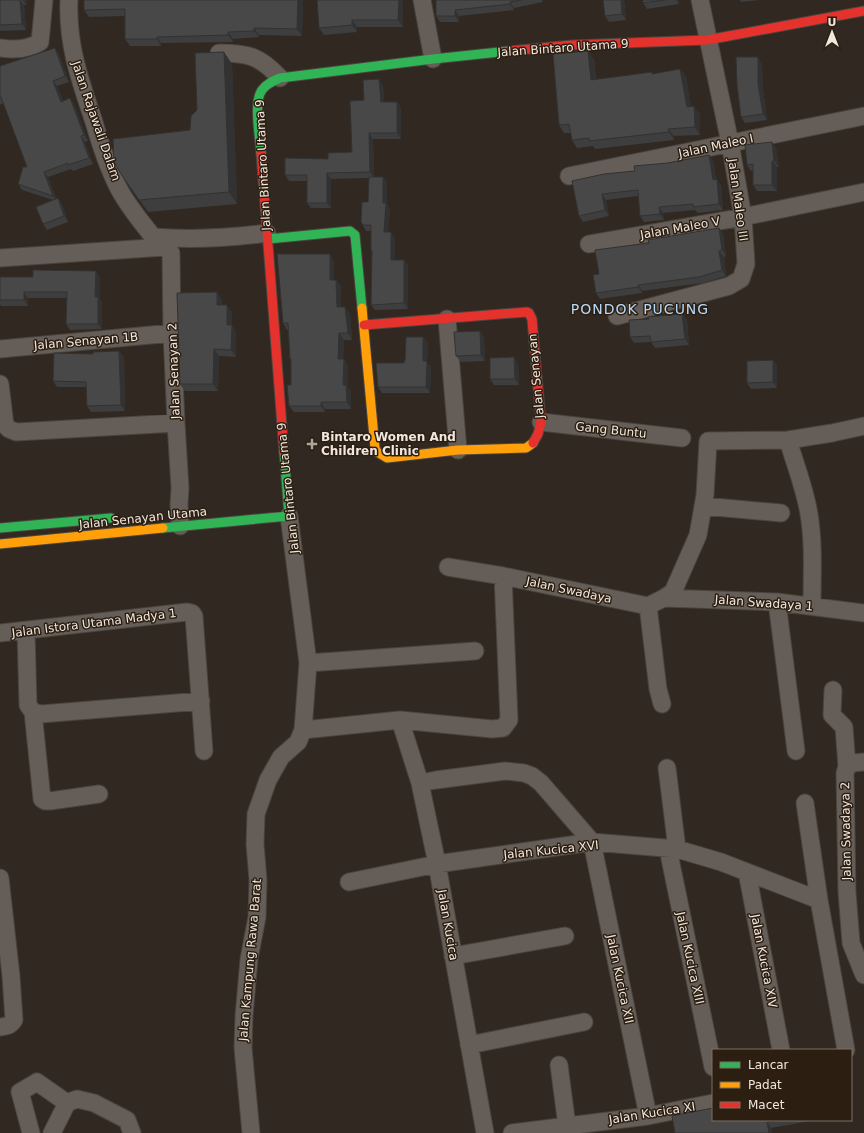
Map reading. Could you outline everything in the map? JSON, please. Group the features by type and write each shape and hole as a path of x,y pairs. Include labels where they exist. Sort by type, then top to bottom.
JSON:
{"street":[{"path":"0,48 19,50 35,46 40,42 44,0"},
{"name":"Jalan Rajawali Dalam","path":"69,0 71,39 76,66 103,152 120,191 131,210 153,237 180,239 249,235 267,236"},
{"path":"422,0 433,59"},
{"name":"Jalan Maleo III","path":"617,316 729,286 741,279 746,264 743,217 730,143 707,40 700,0"},
{"name":"Jalan Bintaro Utama 9","path":"303,730 308,663 285,507 257,101 260,91 268,83 280,78 433,59 572,45 707,40 864,11"},
{"path":"220,53 233,53 259,59 270,67 280,78"},
{"path":"259,59 260,91"},
{"name":"Jalan Maleo I","path":"569,176 864,116"},
{"name":"Jalan Maleo V","path":"589,244 743,217 864,192"},
{"name":"Jalan Senayan","path":"267,236 344,231 355,235 375,448 377,452 388,458 458,450 526,448 535,440 540,430 541,422 532,319 529,313 364,325"},
{"name":"Jalan Senayan 2","path":"0,258 165,247 171,253 172,333 181,517"},
{"path":"447,319 458,450"},
{"name":"Jalan Senayan 1B","path":"0,349 172,333"},
{"path":"0,384 5,425 9,429 16,432 176,423"},
{"name":"Gang Buntu","path":"541,422 682,438"},
{"path":"662,704 658,689 648,606 673,592 698,535 703,506 708,441 788,440 863,429"},
{"path":"788,440 807,502 809,515 812,539 812,606"},
{"path":"703,506 781,513"},
{"name":"Jalan Senayan Utama","path":"0,544 181,517 285,507"},
{"name":"Jalan Senayan Utama","path":"0,528 117,517"},
{"name":"Jalan Swadaya","path":"448,567 503,576 648,606"},
{"path":"303,730 400,720 492,729 503,728 509,720 503,576"},
{"name":"Jalan Swadaya 1","path":"664,598 777,602 864,613"},
{"path":"777,602 796,751"},
{"name":"Jalan Istora Utama Madya 1","path":"0,633 186,612 192,613 194,616 204,751"},
{"path":"26,631 28,705 33,712 42,799 45,801 50,801 99,794"},
{"path":"308,663 475,652"},
{"name":"Jalan Swadaya 2","path":"833,690 832,715 844,727 847,767 845,774 847,892 851,942 864,974"},
{"path":"33,712 41,714 201,701"},
{"name":"Jalan Kucica","path":"400,720 420,783 437,864 485,1133"},
{"name":"Jalan Kampung Rawa Barat","path":"251,1133 243,1048 249,958 256,918 258,880 255,844 256,814 268,780 281,757 298,742 303,730"},
{"path":"847,767 853,763 864,762"},
{"name":"Jalan Kucica XIII","path":"667,768 673,849 712,1062"},
{"path":"420,783 504,771 524,773 532,776 541,783 592,842"},
{"path":"805,803 819,900 846,1049"},
{"name":"Jalan Kucica XVI","path":"348,882 437,864 592,842 673,849 720,862 819,900"},
{"name":"Jalan Kucica XII","path":"592,842 648,1116"},
{"name":"Jalan Kucica XIV","path":"747,872 781,1049"},
{"path":"0,887 5,977 14,1020 8,1026 0,1027"},
{"path":"453,956 564,936"},
{"path":"469,1045 584,1022"},
{"path":"558,1065 567,1126"},
{"path":"31,1133 20,1092 37,1082 67,1103"},
{"path":"52,1133 67,1103 77,1099 94,1102 127,1120 132,1133"},
{"name":"Jalan Kucica XI","path":"512,1133 648,1116 712,1103"}],"building":[{"path":"0,0 20,0 22,24 0,25"},
{"path":"84,0 298,0 297,29 254,28 254,31 228,32 228,35 157,37 157,39 125,39 125,9 84,10"},
{"path":"317,0 399,0 398,20 352,20 352,25 319,28"},
{"path":"436,0 521,0 510,2 510,4 455,10 455,16 436,16"},
{"path":"603,0 621,0 622,14 605,16"},
{"path":"643,0 665,0 643,3"},
{"path":"55,48 65,76 53,81 61,102 70,98 84,135 81,136 89,158 68,165 68,163 44,172 53,196 18,184 23,167 27,167 0,97 0,66"},
{"path":"588,51 591,80 652,72 652,74 680,69 687,107 694,106 695,127 668,129 669,132 589,141 589,138 572,140 569,124 559,125 553,54"},
{"path":"224,52 229,192 139,200 114,162 113,139 190,130 191,116 197,110 195,53"},
{"path":"736,57 758,57 758,84 763,114 741,117 737,85"},
{"path":"379,79 381,102 397,102 397,133 369,133 370,172 327,173 327,203 307,203 307,175 285,175 285,158 328,159 328,153 352,152 350,101 364,100 363,80"},
{"path":"772,142 774,161 772,161 772,185 753,185 753,164 747,165 745,145"},
{"path":"709,155 713,180 717,179 719,204 693,207 693,204 659,207 660,214 640,216 638,190 602,194 605,210 579,216 572,181 604,174 635,171 634,166 668,163"},
{"path":"369,177 383,177 383,203 386,203 384,232 391,232 391,260 404,260 404,303 371,305 371,225 363,225 361,222 362,202 368,202"},
{"path":"58,198 64,216 43,224 36,207"},
{"path":"719,228 722,250 719,251 722,270 699,277 638,285 638,287 596,293 593,275 599,274 595,250 649,243 648,240"},
{"path":"277,254 330,254 330,280 336,280 337,307 345,307 348,333 339,333 338,359 344,359 343,385 346,385 347,402 321,402 321,406 289,406 287,385 291,385 291,359 288,323 283,323"},
{"path":"33,270 96,271 95,297 98,297 98,324 66,324 67,292 24,292 24,300 0,300 0,277 33,277"},
{"path":"217,292 217,305 227,305 227,325 232,325 231,350 214,349 213,384 180,384 177,293"},
{"path":"682,314 685,339 651,342 650,336 630,337 629,320 649,319 648,317"},
{"path":"480,331 481,355 456,356 454,332"},
{"path":"406,337 423,337 423,361 427,361 426,387 378,387 376,363 404,363"},
{"path":"119,351 121,405 87,406 86,382 53,381 54,353 93,354 93,352"},
{"path":"514,357 515,379 490,379 490,358"},
{"path":"773,360 773,382 747,383 747,361"},
{"path":"712,1108 712,1121 774,1121 767,1122 769,1133 675,1133 672,1116"}],"traffic: fast":[{"path":"261,153 257,111 259,96 266,86 280,78 509,51"},
{"path":"268,239 350,231 355,235 362,308"},
{"path":"163,528 289,516 284,452"},
{"path":"0,528 111,518"}],"traffic: slow":[{"path":"362,308 375,448 377,452 387,458 458,450 526,448 533,443"},
{"path":"0,544 163,528"}],"traffic: jam":[{"path":"509,51 572,45 707,40 864,11"},
{"path":"261,153 284,452"},
{"path":"364,325 529,313 532,319 541,422 538,434 533,443"}],"place":[{"name":"Bintaro Women And Children Clinic","path":"312,444"}],"district":[{"name":"PONDOK PUCUNG","path":"640,309"}]}
